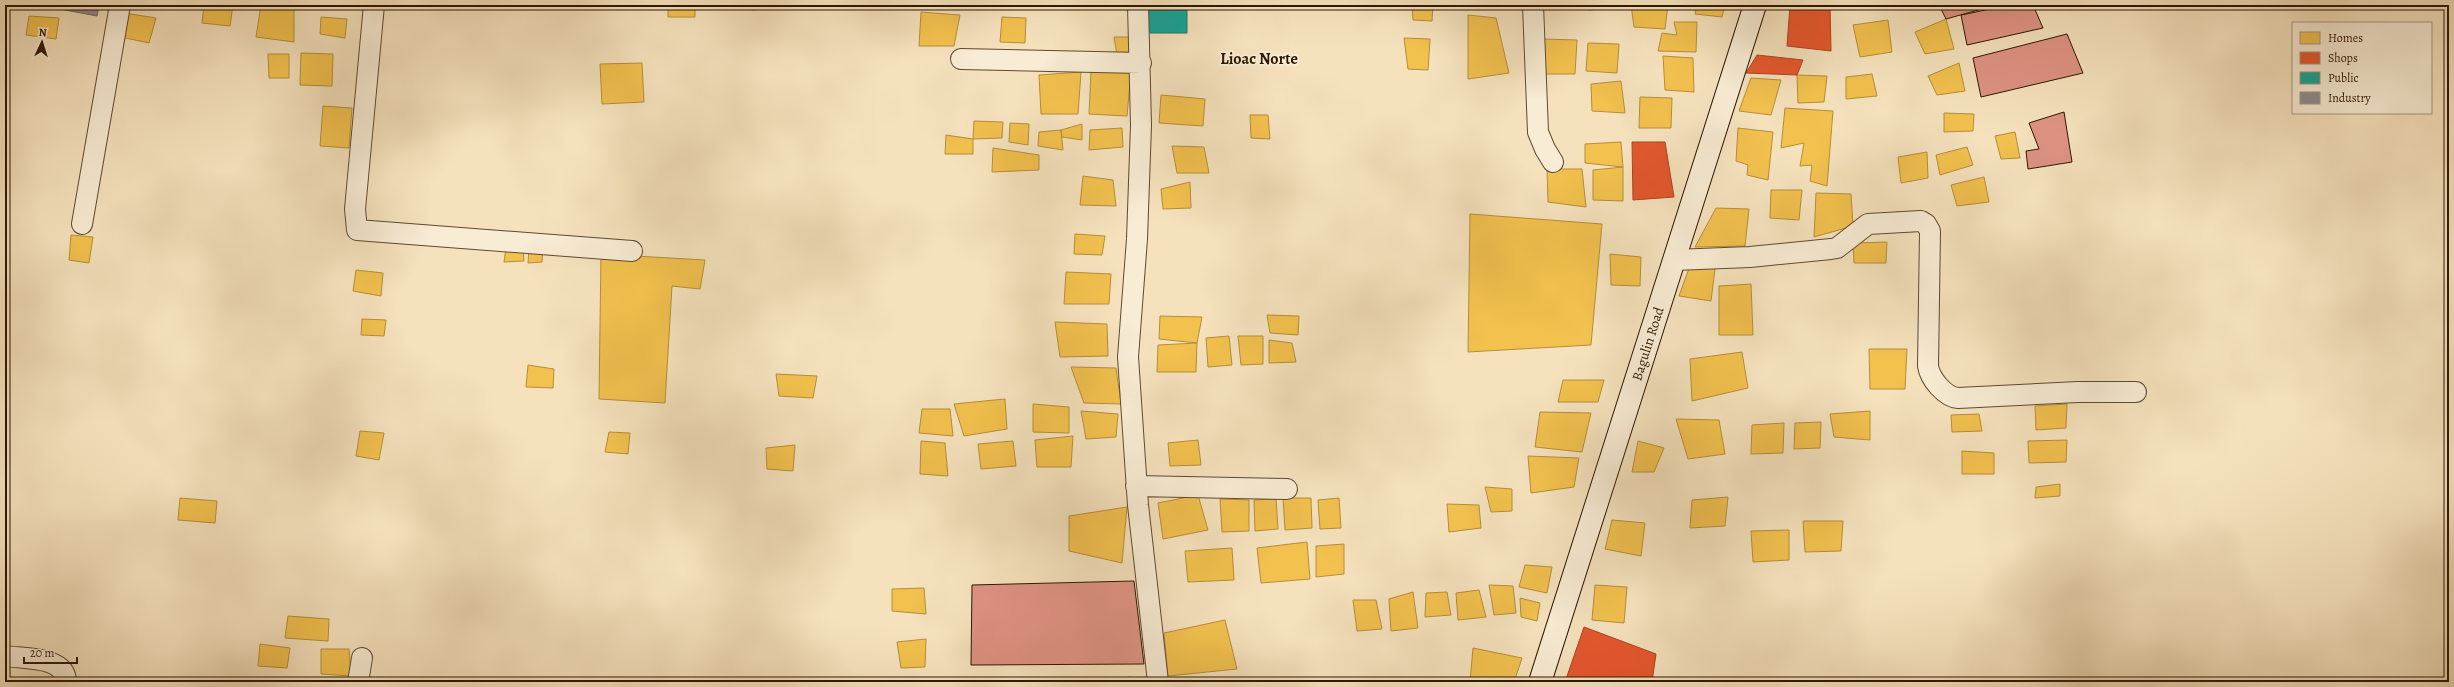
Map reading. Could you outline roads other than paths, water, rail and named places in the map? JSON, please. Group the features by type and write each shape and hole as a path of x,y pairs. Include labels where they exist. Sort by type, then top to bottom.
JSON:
{"main road":[{"name":"Bagulin Road","path":"1540,682 1755,5"}],"street":[{"path":"82,224 120,5"},
{"path":"374,5 355,209 357,230 632,251"},
{"path":"1138,5 1140,62 1137,239 1128,357 1136,486 1158,682"},
{"path":"1534,5 1538,132 1545,149 1553,162"},
{"path":"961,58 1140,62"},
{"path":"1674,260 1750,257 1831,249 1837,248 1868,224 1920,221 1926,224 1930,231 1928,366 1931,376 1948,396 1958,398 2078,392 2136,392"},
{"path":"1136,486 1288,489"},
{"path":"5,656 55,664 64,671 66,682"},
{"path":"358,682 362,658"}],"district":[{"name":"Lioac Norte","path":"1259,58"}]}
